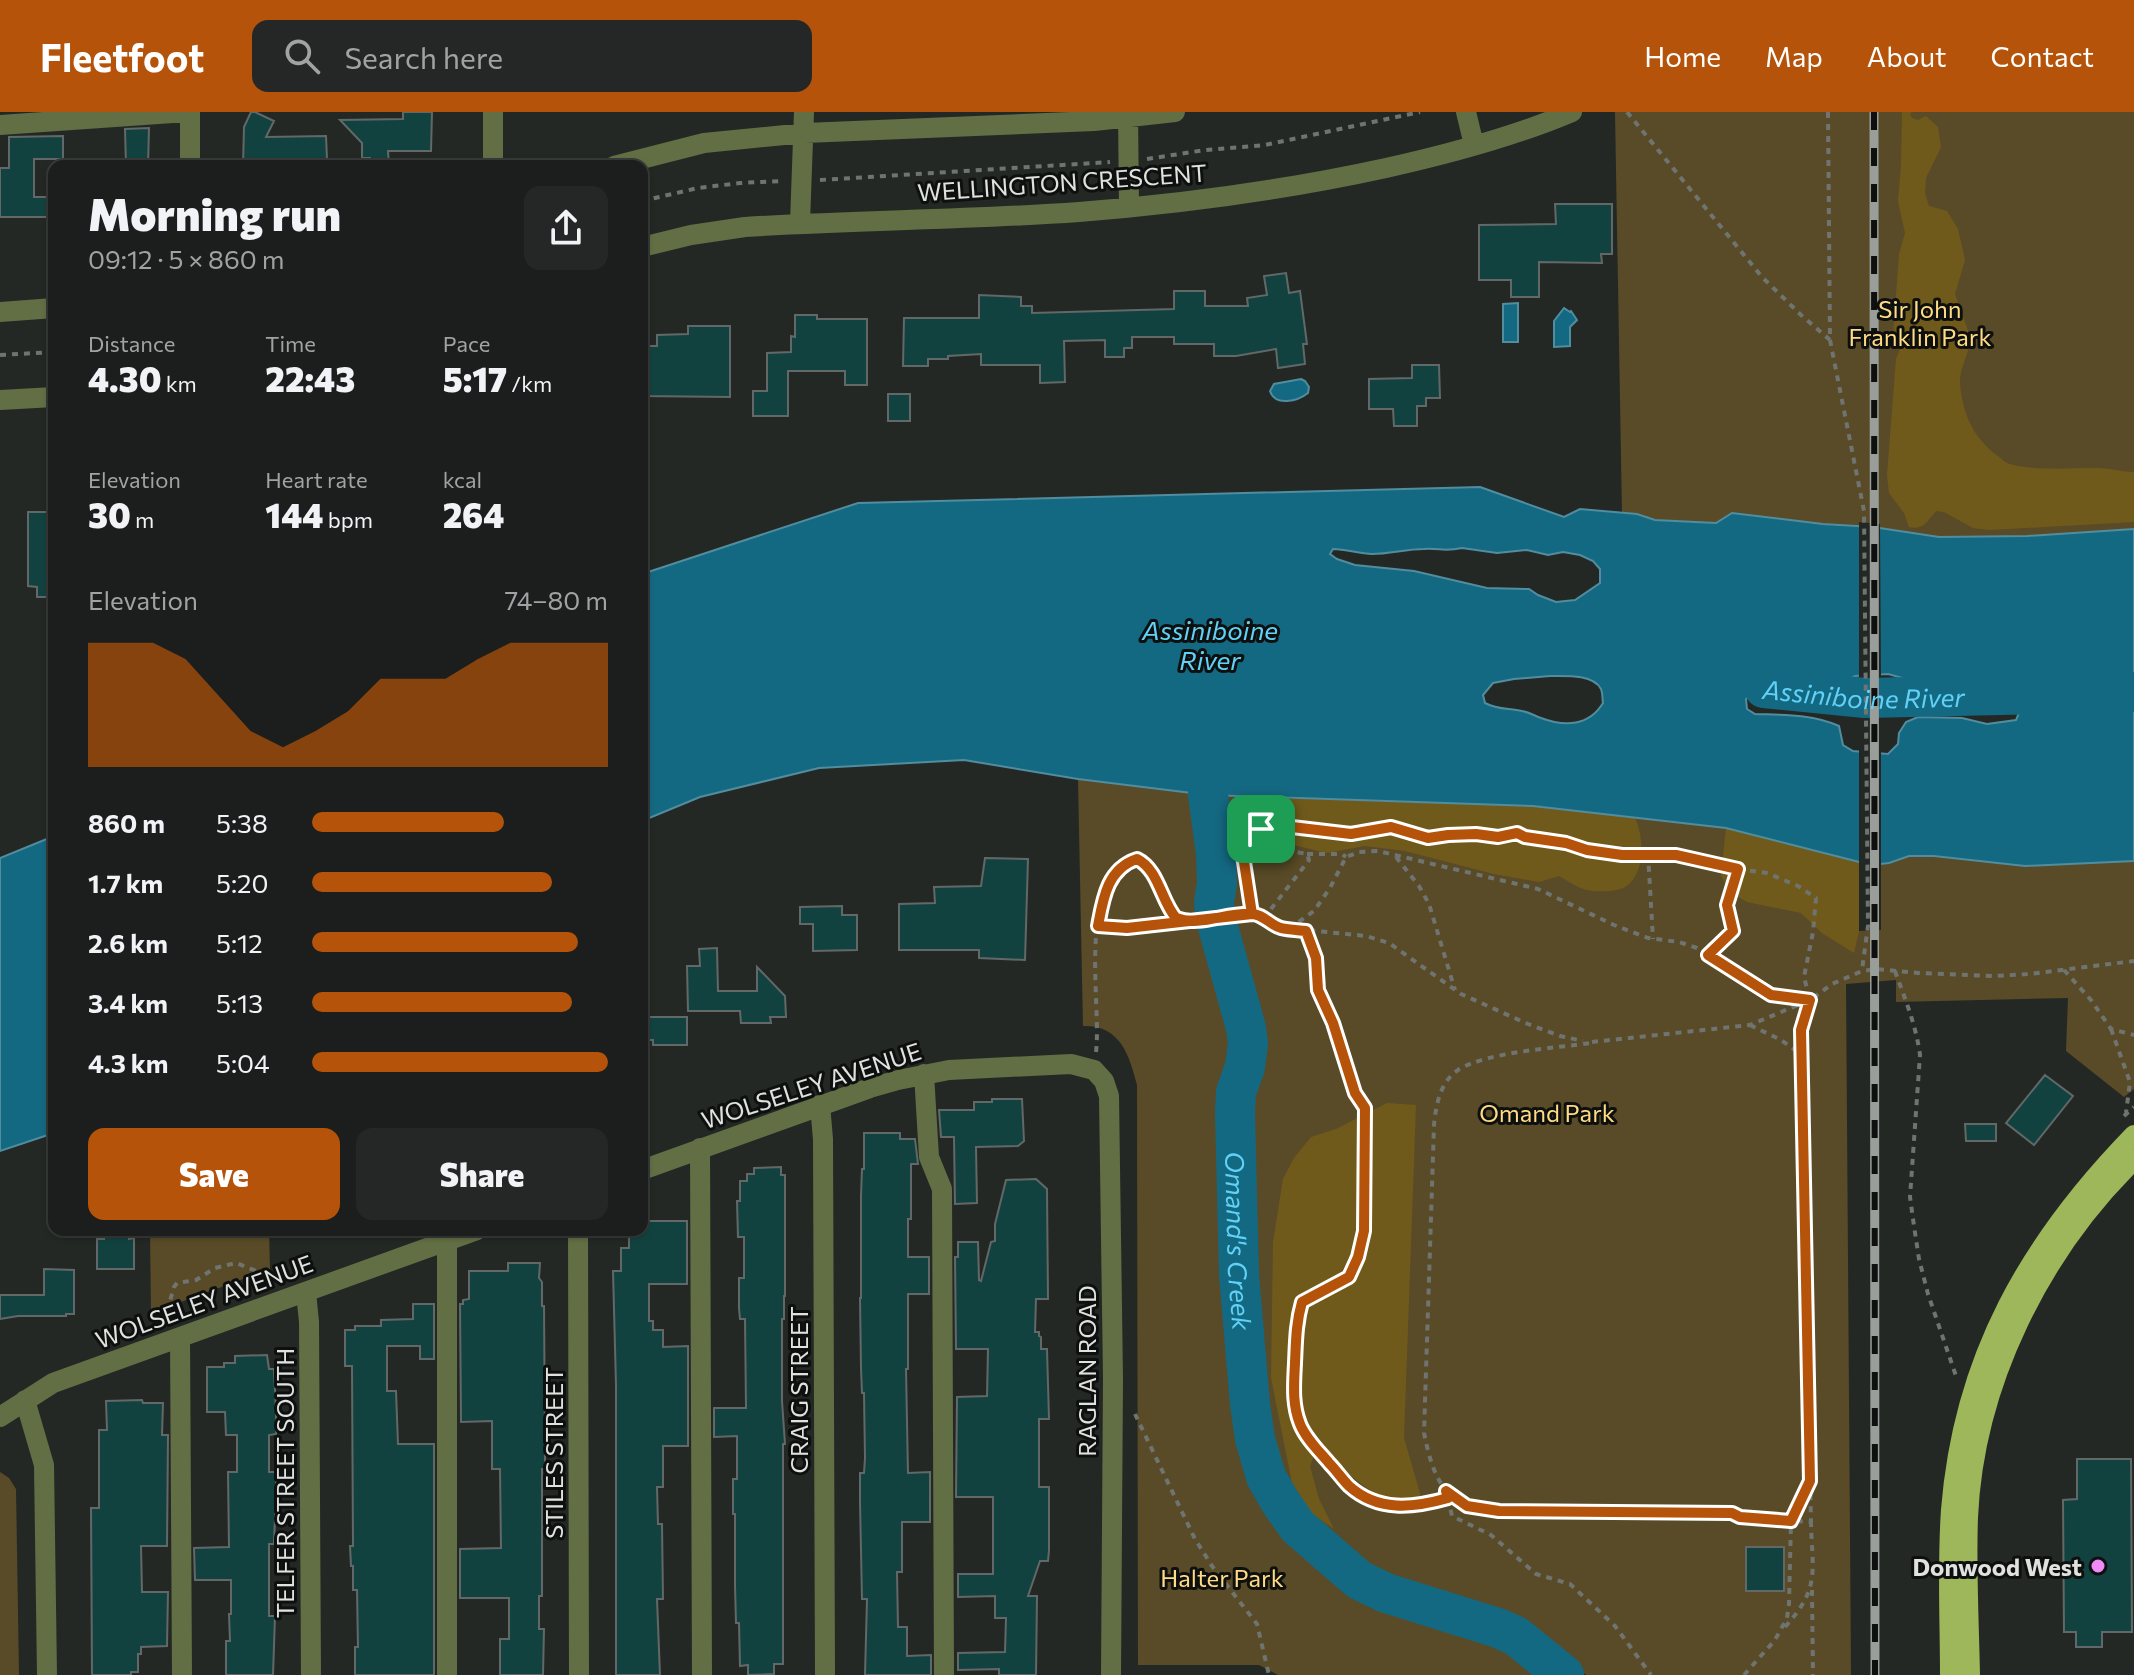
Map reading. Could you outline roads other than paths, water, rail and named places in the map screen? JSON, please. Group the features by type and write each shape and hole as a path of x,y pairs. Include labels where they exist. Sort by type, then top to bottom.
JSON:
{"main road":[{"path":"1950,1675 1951,1510 1959,1447 1977,1377 1996,1326 2031,1265 2067,1212 2134,1135"},
{"path":"1970,1675 1968,1517 1972,1478 1989,1398 2004,1353 2048,1269 2076,1227 2134,1160"}],"street":[{"path":"0,125 43,117 188,112 190,160"},
{"path":"493,112 493,160"},
{"path":"800,223 804,112"},
{"path":"637,160 704,143 805,133 1079,122 1175,112"},
{"path":"1466,112 1474,145"},
{"name":"WELLINGTON CRESCENT","path":"648,246 715,230 800,223 1063,213 1225,196 1322,181 1418,160 1572,112"},
{"path":"1128,115 1129,207"},
{"path":"0,312 48,308"},
{"path":"0,400 48,397"},
{"name":"WOLSELEY AVENUE","path":"648,1168 820,1105 924,1074 1051,1063 1094,1070"},
{"name":"RAGLAN ROAD","path":"1094,1070 1104,1081 1109,1096 1113,1378 1111,1675"},
{"path":"924,1074 929,1157 942,1189 944,1675"},
{"name":"CRAIG STREET","path":"820,1105 823,1139 825,1675"},
{"path":"700,1148 702,1675"},
{"name":"WOLSELEY AVENUE","path":"0,1417 53,1383 461,1236"},
{"name":"STILES STREET","path":"578,1236 579,1675"},
{"path":"447,1241 447,1675"},
{"name":"TELFER STREET SOUTH","path":"306,1292 309,1333 311,1675"},
{"path":"180,1338 182,1675"},
{"path":"25,1400 44,1465 47,1675"}],"water":[{"path":"1518,303 1518,342 1503,342 1503,304"},
{"path":"1564,308 1571,311 1577,320 1570,327 1570,346 1554,347 1554,321"},
{"path":"1301,379 1309,387 1308,393 1299,398 1282,401 1270,391 1274,384"},
{"name":"Assiniboine River","path":"1480,487 1564,517 1580,509 1637,514 1655,520 1716,523 1732,513 1939,537 2027,536 2134,529 2134,861 2025,866 1909,856 1871,865 1726,828 1533,806 1208,795 1078,779 964,760 819,768 700,797 648,819 648,572 858,503","holes":["1462,548 1497,553 1527,550 1548,555 1563,552 1580,555 1593,561 1600,569 1600,583 1575,600 1556,602 1529,589 1487,588 1414,571 1355,565 1330,554 1333,549 1372,554","1888,674 1927,685 1962,685 1985,690 2014,701 2020,710 2016,720 1987,724 1962,718 1918,717 1906,722 1899,733 1898,744 1888,754 1853,751 1843,745 1839,726 1829,722 1798,716 1755,714 1747,709 1746,699 1752,695 1815,696 1855,676","1571,676 1592,681 1601,689 1603,703 1584,720 1567,723 1485,703 1483,695 1493,683"]},
{"path":"48,838 48,1135 0,1151 0,858"}],"waterway":[{"name":"Assiniboine River","path":"1764,688 1865,698 2134,692"},
{"name":"Omand's Creek","path":"1211,740 1208,795 1216,854 1215,916 1248,1044 1245,1067 1236,1092 1235,1113 1239,1275 1250,1404 1255,1439 1266,1477 1298,1527 1359,1580 1386,1593 1516,1636 1564,1675"}],"railway":[{"path":"1874,112 1875,1675"}],"place":[{"name":"Donwood West","path":"2098,1566"}],"park label":[{"name":"Sir John Franklin Park","path":"1920,322"},
{"name":"Omand Park","path":"1547,1112"},
{"name":"Halter Park","path":"1222,1577"}]}
